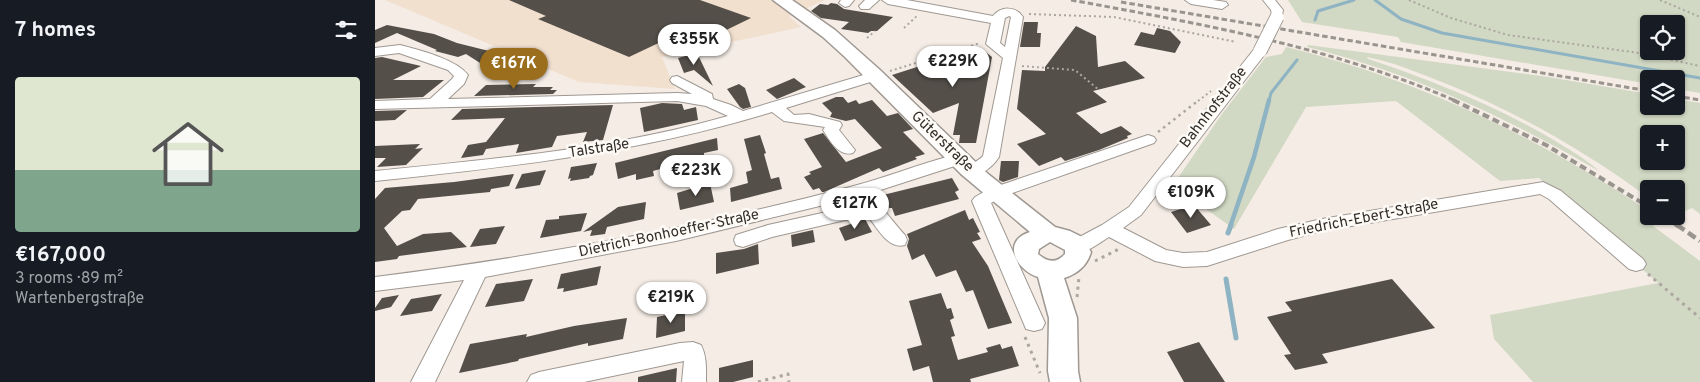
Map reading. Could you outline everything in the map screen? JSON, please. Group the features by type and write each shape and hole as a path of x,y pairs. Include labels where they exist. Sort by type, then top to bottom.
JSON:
{"main road":[{"name":"Güterstraße","path":"781,0 822,30 875,76 965,165 1064,254"},
{"path":"1053,378 1063,371 1064,254"}],"street":[{"path":"1191,0 1222,5"},
{"name":"Bahnhofstraße","path":"1064,254 1109,229 1135,211 1260,50 1277,17 1277,10 1269,0"},
{"path":"891,3 998,21"},
{"path":"965,165 984,165 991,157 1017,17 1015,14 1003,13 999,16 994,40 995,47 1008,60"},
{"path":"375,52 399,49 453,67 458,71 461,75 459,81 433,104"},
{"name":"Talstraße","path":"375,176 573,154 635,143 739,116 875,76"},
{"path":"677,80 711,99 715,104"},
{"path":"375,105 595,101 677,97 694,98 715,104 731,110 739,116"},
{"path":"774,106 789,118 797,120 809,118 834,125 831,130 847,150"},
{"path":"1029,328 981,201 1003,200 1148,140"},
{"name":"Dietrich-Bonhoeffer-Straße","path":"375,284 478,271 606,250 686,233 965,165"},
{"name":"Friedrich-Ebert-Straße","path":"1109,229 1162,256 1183,260 1207,259 1285,234 1322,225 1543,188 1636,264"},
{"path":"855,192 872,208 898,240"},
{"path":"743,240 768,231 872,208"},
{"path":"423,382 478,271"},
{"path":"539,382 680,352 693,351 695,359 694,382"}],"path":[{"path":"1409,0 1451,18 1508,35 1639,53 1700,66"},
{"path":"1660,0 1700,17"},
{"path":"1015,14 1114,18 1236,42"},
{"path":"867,38 875,31"},
{"path":"875,76 974,44 994,40"},
{"path":"1008,60 1075,70 1099,90"},
{"path":"1148,140 1209,92 1237,80"},
{"path":"1063,318 1073,308 1078,293 1064,254 1132,242"},
{"path":"1636,264 1700,318"},
{"path":"1029,328 1053,378"},
{"path":"758,382 788,374 789,382"}],"shaded area":[{"path":"385,0 825,0 789,16 801,27 662,57 675,89 579,82"}],"green space":[{"path":"1288,0 1700,0 1700,93 1685,90 1685,70 1640,70 1640,82 1401,42 1398,37 1302,22"},
{"path":"1308,45 1548,77 1640,92 1640,115 1685,115 1685,100 1700,103 1700,214 1692,208 1685,211 1685,180 1640,180 1640,192 1576,149 1526,121 1474,96 1397,65 1367,57 1368,59 1462,94 1508,115 1570,150 1599,171 1565,151 1494,115 1421,83 1345,57 1307,47"},
{"path":"1286,47 1335,60 1429,93 1519,135 1607,184 1640,205 1640,225 1655,225 1653,226 1700,261 1700,382 1533,382 1494,339 1490,315 1658,283 1539,178 1500,181 1396,101 1306,107 1234,229 1173,185 1222,114 1266,57 1282,54"}],"building":[{"path":"509,0 700,0 751,18 714,36 683,24 686,30 629,57 538,19 546,16"},
{"path":"831,3 837,4 844,9 893,17 877,31 868,33 841,29 849,22 821,18 811,11 820,4 828,5"},
{"path":"1024,22 1038,22 1037,33 1041,33 1040,47 1020,47"},
{"path":"387,25 434,34 457,43 497,53 509,60 488,68 466,54 458,57 435,51 437,50 397,33 375,43 375,30"},
{"path":"1076,26 1096,36 1098,67 1125,61 1145,78 1093,91 1107,102 1076,113 1101,134 1121,126 1132,134 1127,136 1128,138 1099,150 1065,161 1061,157 1039,166 1017,144 1046,134 1017,109 1022,70 1045,71 1045,67"},
{"path":"1157,28 1170,31 1181,42 1175,53 1134,45 1141,32 1154,35"},
{"path":"979,47 992,57 976,143 959,143 960,135 953,135 959,103 933,113 892,75"},
{"path":"697,53 713,86 694,70 684,73 678,58"},
{"path":"382,57 421,66 393,80 444,80 423,97 375,99 375,58"},
{"path":"794,78 806,87 777,99 766,90"},
{"path":"536,84 533,87 553,87 550,90 557,90 553,94 474,96 486,85"},
{"path":"739,84 745,88 751,107 743,109 740,107 727,89"},
{"path":"836,97 843,97 848,103 856,100 859,104 872,100 887,116 898,113 913,129 903,132 925,154 883,172 879,168 824,192 819,188 813,190 804,177 811,174 809,172 822,167 804,139 823,133 846,162 882,148 855,119 846,121 830,117 832,113 822,103"},
{"path":"662,103 682,104 684,110 696,107 698,120 644,132 640,108"},
{"path":"613,105 603,140 583,142 587,132 557,136 552,147 516,153 519,144 486,149 483,155 461,158 468,145 486,142 505,118 451,120 462,109"},
{"path":"407,110 395,120 375,121 375,111"},
{"path":"760,135 771,179 779,177 782,189 731,202 730,188 748,183 746,172 752,170 744,139"},
{"path":"717,138 718,150 704,153 704,157 653,171 654,176 636,180 636,174 618,179 615,163"},
{"path":"420,144 415,149 423,148 406,165 377,167 386,158 375,158 375,146"},
{"path":"1001,161 1019,161 1018,177 1003,182 999,180"},
{"path":"597,163 593,175 589,178 570,181 571,178 568,179 571,167"},
{"path":"546,170 540,185 515,189 522,174"},
{"path":"514,174 509,186 491,189 490,192 418,199 410,210 402,211 384,228 397,246 423,234 451,232 467,247 399,256 397,259 375,262 375,199 385,188"},
{"path":"952,178 959,190 955,192 959,199 895,216 883,195"},
{"path":"710,183 714,202 680,210 677,193"},
{"path":"646,202 644,219 607,227 605,234 590,236 592,230 583,232 618,207"},
{"path":"1194,205 1211,225 1187,233 1171,212"},
{"path":"965,210 969,220 973,218 980,232 977,233 981,239 972,242 988,266 1012,323 988,329 973,290 966,292 956,270 936,277 924,254 912,260 907,246 909,239 907,234"},
{"path":"587,213 581,231 540,238 546,220 559,219 559,216"},
{"path":"865,219 872,232 845,241 839,228"},
{"path":"505,226 496,244 470,247 480,229"},
{"path":"813,230 815,242 792,247 791,235"},
{"path":"758,244 759,264 716,274 716,253 744,249"},
{"path":"601,266 597,285 563,292 564,288 557,289 561,274"},
{"path":"533,279 524,301 485,307 496,284"},
{"path":"1392,279 1435,328 1322,354 1328,363 1295,370 1284,355 1291,354 1267,317 1292,311 1285,302"},
{"path":"941,293 947,309 951,308 954,318 950,320 955,336 951,337 958,360 988,352 986,348 1000,344 1002,349 1012,346 1019,366 970,379 971,382 933,382 929,366 913,371 907,349 922,345 909,301"},
{"path":"442,294 432,311 400,316 411,299"},
{"path":"399,295 391,307 375,311 382,298"},
{"path":"685,311 685,331 656,338 657,317"},
{"path":"627,318 623,339 588,346 588,343 519,359 518,361 459,373 470,344 527,334 526,337 574,326"},
{"path":"1199,342 1225,382 1184,382 1167,352"},
{"path":"753,360 753,377 733,382 719,382 719,368"},
{"path":"677,368 676,382 638,382 638,377"}],"waterway":[{"path":"1315,20 1318,11 1354,0"},
{"path":"1375,0 1401,19 1442,33 1700,78"},
{"path":"1269,101 1271,93 1297,60"},
{"path":"1230,227 1254,157 1269,100"},
{"path":"1228,233 1231,225"},
{"path":"1226,279 1236,338"}],"railway":[{"path":"1071,0 1169,18 1266,39 1362,66 1456,101"},
{"path":"1121,2 1640,89"},
{"path":"1685,98 1700,100"},
{"path":"1453,100 1546,145 1640,202"},
{"path":"1677,225 1700,241"}]}
